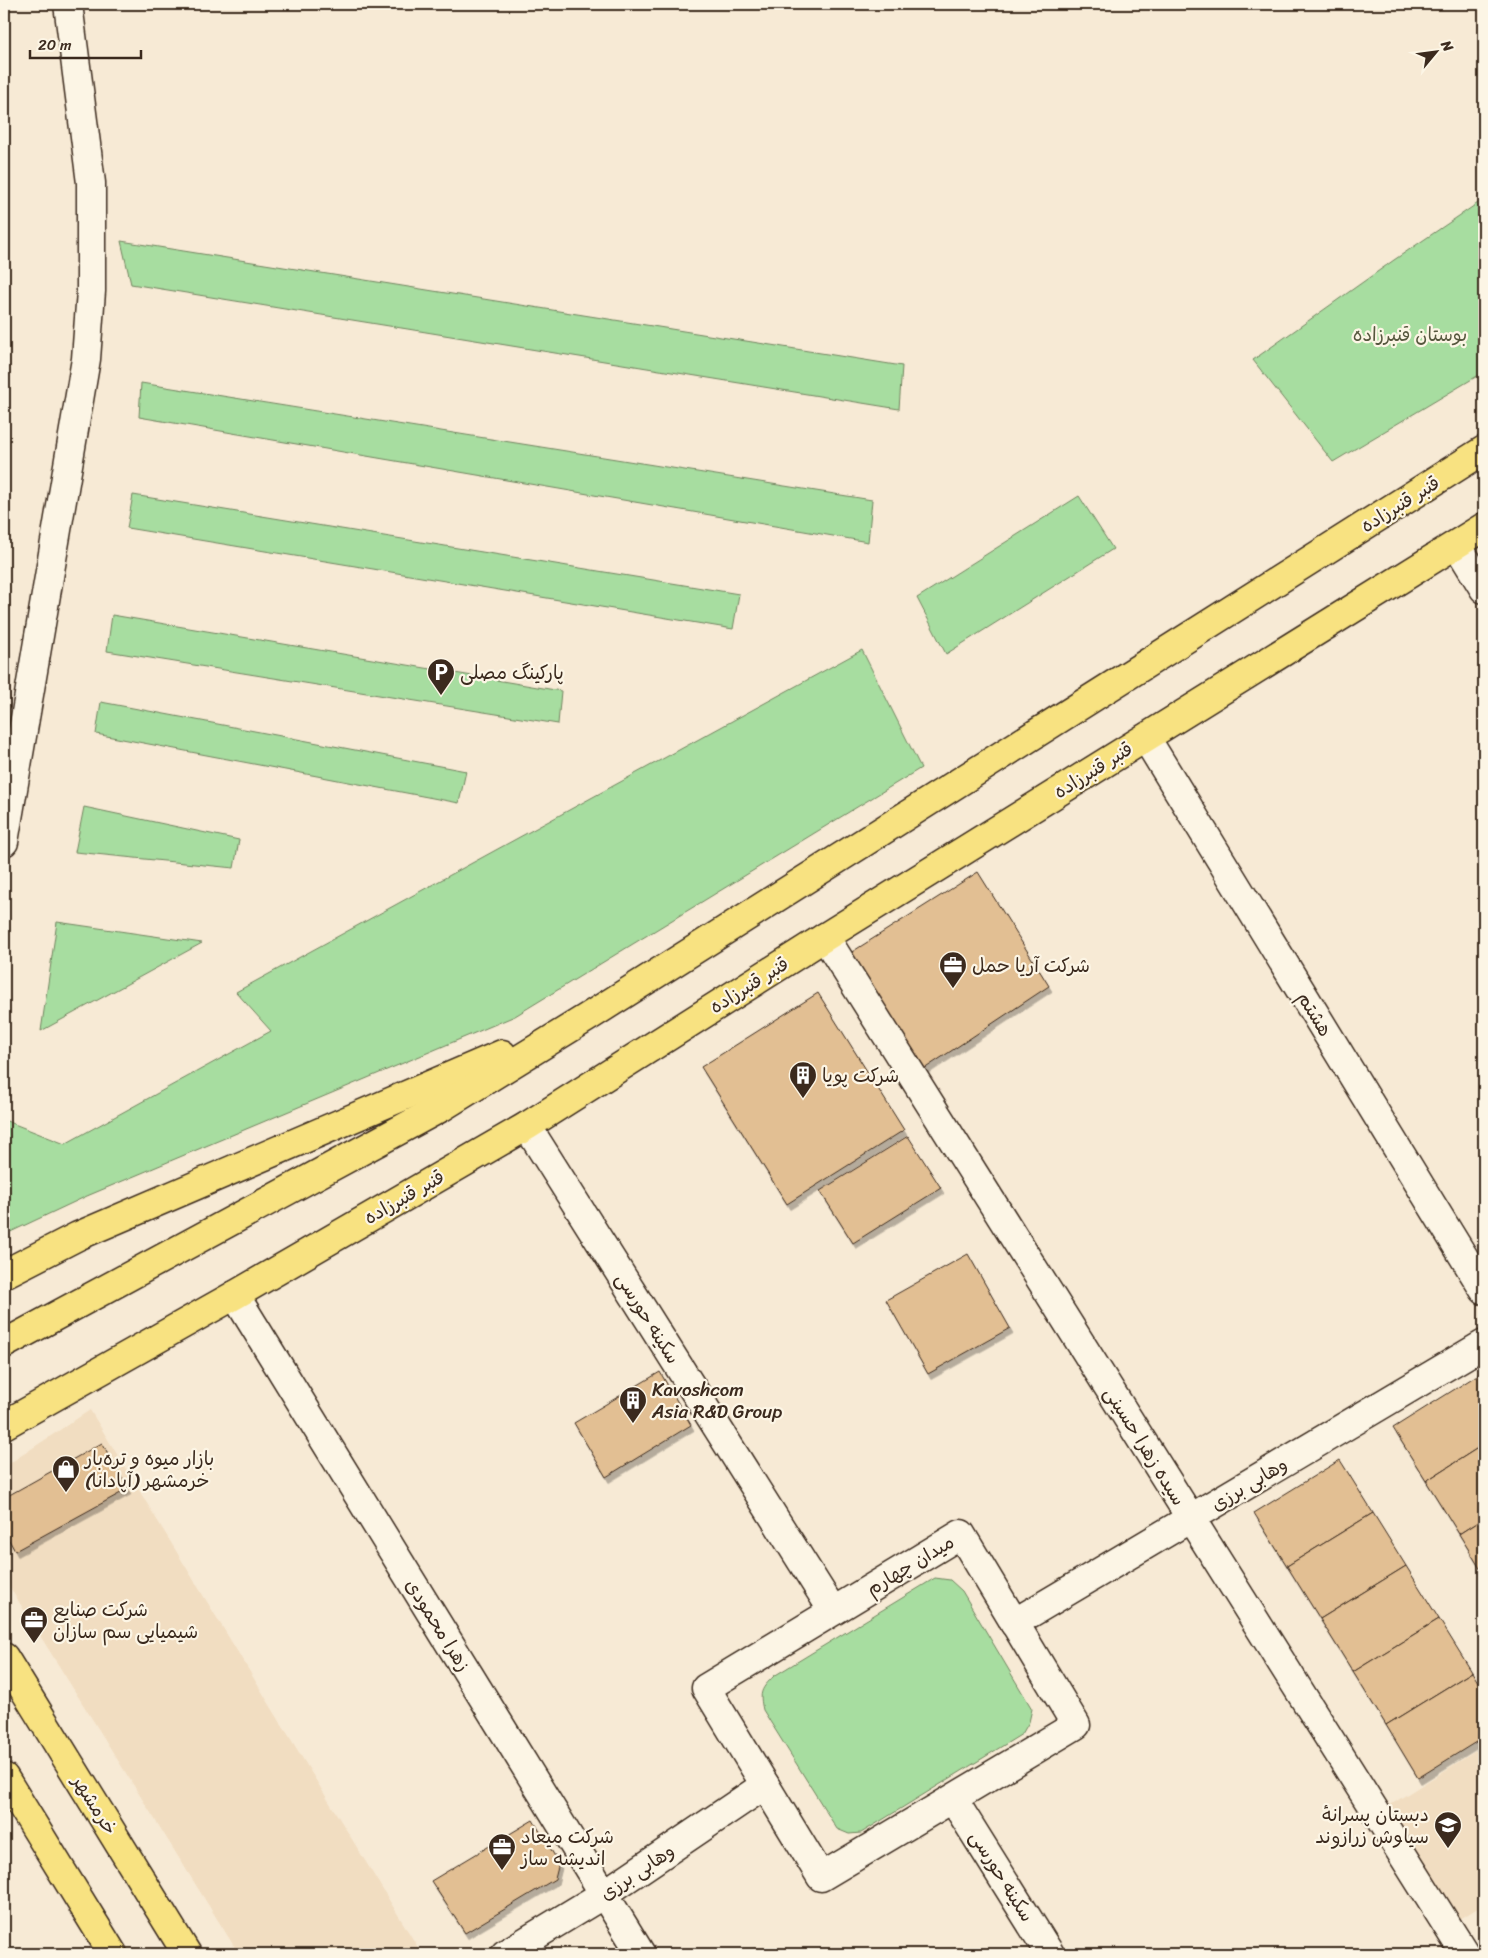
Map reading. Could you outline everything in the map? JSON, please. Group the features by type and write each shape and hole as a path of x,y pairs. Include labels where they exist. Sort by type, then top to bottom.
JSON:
{"main road":[{"name":"قنبر قنبرزاده","path":"4,1344 442,1107 588,1017 1484,450"},
{"name":"قنبر قنبرزاده","path":"4,1425 235,1295 527,1126 825,937 1484,527"},
{"path":"4,1274 78,1236 588,1017"},
{"name":"خرمشهر","path":"4,1656 187,1954"},
{"path":"4,1777 113,1954"}],"street":[{"path":"4,842 86,359 91,291 91,183 68,4"},
{"path":"1457,545 1484,589"},
{"name":"هشتم","path":"1146,738 1484,1290"},
{"name":"سیده زهرا حسینی","path":"825,937 1466,1954"},
{"name":"سکینه حورسی","path":"527,1126 833,1611"},
{"name":"زهرا محمودی","path":"235,1295 642,1954"},
{"name":"وهابی برزی","path":"1014,1623 1484,1344"},
{"name":"میدان چهارم","path":"961,1534 1014,1623 1076,1725 821,1877 706,1688 961,1534"},
{"name":"وهابی برزی","path":"505,1954 604,1894 765,1785"},
{"name":"سکینه حورسی","path":"953,1799 1050,1954"}],"shaded area":[{"path":"90,1410 422,1954 239,1954 4,1578 4,1467"},
{"name":"دبستان پسرانهٔ سیاوش زرازوند","path":"1484,1746 1484,1904 1457,1921 1387,1807"}],"green space":[{"name":"بوستان قنبرزاده","path":"1484,199 1484,372 1333,462 1253,360"},
{"path":"121,241 902,366 899,409 131,284"},
{"path":"141,383 872,500 868,542 139,417"},
{"path":"133,495 739,594 733,629 127,528"},
{"path":"1079,496 1113,549 946,654 917,598"},
{"path":"112,615 561,691 558,724 107,651"},
{"path":"862,650 921,768 515,1016 87,1196 4,1235 4,1120 65,1144 271,1031 236,992"},
{"path":"101,702 466,771 459,803 96,734"},
{"path":"84,807 239,840 234,868 75,852"},
{"path":"57,922 202,943 41,1031"},
{"path":"935,1578 950,1580 962,1591 1032,1709 1029,1722 1022,1734 861,1833 849,1834 837,1829 763,1710 762,1691 774,1676"}],"building":[{"path":"978,872 1049,986 918,1073 844,957"},
{"name":"شرکت پویا","path":"818,993 904,1130 787,1204 701,1067"},
{"path":"908,1136 941,1188 853,1243 820,1191"},
{"path":"968,1254 1010,1328 928,1374 886,1300"},
{"name":"Kavoshcom Asia R&D Group","path":"660,1372 691,1425 606,1477 574,1423"},
{"path":"1479,1374 1484,1383 1484,1444 1426,1481 1393,1428"},
{"name":"بازار میوه و تره‌بار خرمشهر (آپادانا)","path":"102,1443 128,1489 15,1551 4,1531 4,1498"},
{"path":"1484,1444 1484,1518 1459,1534 1426,1481"},
{"path":"1340,1460 1373,1513 1287,1566 1254,1513"},
{"path":"1373,1513 1406,1566 1320,1619 1287,1566"},
{"path":"1484,1518 1484,1575 1459,1534"},
{"path":"1406,1566 1439,1619 1353,1672 1320,1619"},
{"path":"1439,1619 1472,1672 1386,1725 1353,1672"},
{"path":"1472,1672 1484,1692 1484,1737 1418,1778 1386,1725"},
{"name":"شرکت میعاد اندیشه ساز","path":"533,1820 559,1863 555,1879 465,1933 431,1881"}],"place":[{"name":"پارکینگ مصلی","path":"441,696"},
{"name":"شرکت آریا حمل","path":"953,989"},
{"name":"شرکت پویا","path":"803,1099"},
{"name":"Kavoshcom Asia R&D Group","path":"633,1424"},
{"name":"بازار میوه و تره‌بار خرمشهر (آپادانا)","path":"66,1493"},
{"name":"شرکت صنایع شیمیایی سم سازان","path":"34,1644"},
{"name":"دبستان پسرانهٔ سیاوش زرازوند","path":"1448,1849"},
{"name":"شرکت میعاد اندیشه ساز","path":"502,1871"}]}
